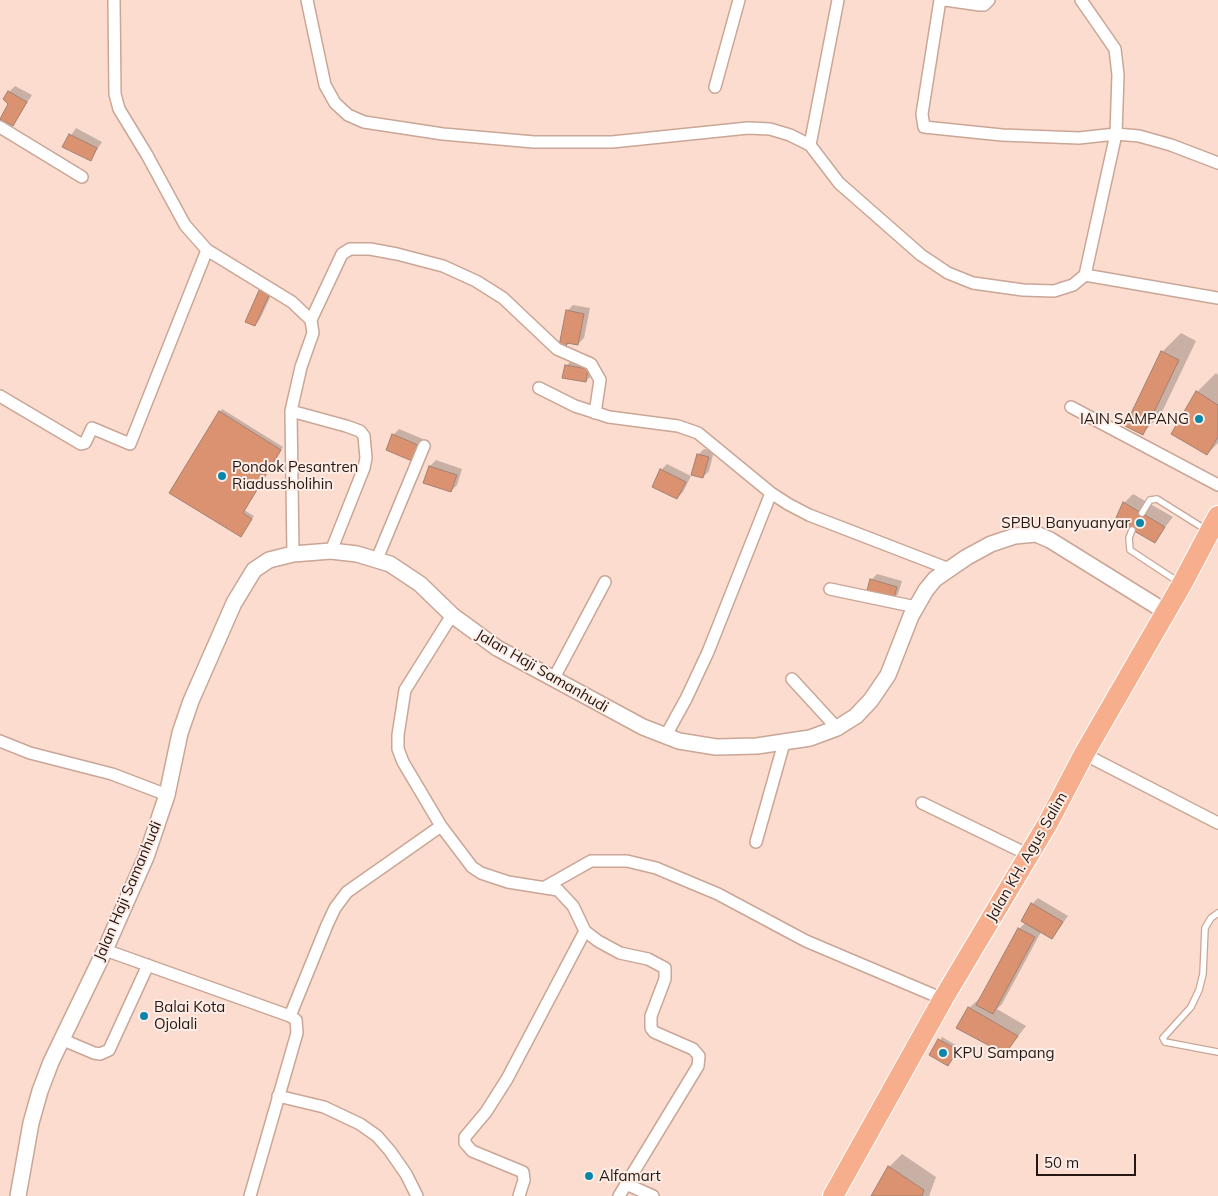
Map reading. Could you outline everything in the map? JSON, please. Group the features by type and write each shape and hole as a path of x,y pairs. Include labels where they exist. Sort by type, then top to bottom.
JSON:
{"highway":[{"name":"Jalan KH. Agus Salim","path":"833,1196 943,999 1029,856 1084,754 1182,584 1214,524"}],"street":[{"path":"114,0 115,94 119,109 147,154 185,225 207,250 292,302 311,320"},
{"path":"306,0 325,85 335,103 348,115 364,122 444,134 534,142 612,142 748,128 770,129 810,144 839,183 863,206 894,229 921,255 948,273 973,282 1031,290 1054,290 1073,285 1085,275 1116,134 1118,75 1114,49 1081,0"},
{"path":"715,87 739,0"},
{"path":"810,144 838,0"},
{"path":"940,0 922,114 924,126 1002,136 1079,138 1116,134 1139,136 1171,145 1218,163"},
{"path":"945,0 980,6 989,0"},
{"path":"0,127 82,176"},
{"path":"292,554 291,411 301,367 313,333 311,320 342,254 350,249 370,249 443,266 476,281 503,298 557,349 591,364 600,380 595,413"},
{"path":"0,396 82,444 85,443 92,428 130,444 207,250"},
{"path":"1085,275 1218,298"},
{"path":"539,388 575,406 595,413 625,420 678,426 698,433 771,493 809,515 949,569"},
{"path":"1070,407 1218,485"},
{"path":"291,411 346,426 360,431 364,436 366,458 364,468 331,551"},
{"path":"377,559 424,446"},
{"path":"665,737 686,699 708,652 771,493"},
{"name":"Jalan Haji Samanhudi","path":"18,1196 31,1123 40,1091 61,1039 105,950 146,857 167,795 180,733 191,701 234,603 254,570 262,564 292,554 331,551 377,559 390,564 420,584 452,615 497,648 623,717 665,737 697,745 716,747 784,743 810,738 837,728 856,716 871,700 884,681 916,607 931,584 949,569 991,544 1015,536 1036,534 1081,558 1166,612"},
{"path":"554,678 605,582"},
{"path":"830,589 916,607"},
{"path":"452,615 414,672 405,690 398,735 398,748 403,762 441,826 472,867 481,873 508,882 558,890 566,896 585,931 610,949 660,963 665,968 665,979 650,1020 651,1028 654,1032 693,1049 699,1056 698,1066 619,1196"},
{"path":"792,679 837,728"},
{"path":"0,741 30,753 112,774 167,795"},
{"path":"756,842 784,743"},
{"path":"1084,754 1218,823"},
{"path":"922,803 1029,856"},
{"path":"290,1016 327,925 335,908 347,892 441,826"},
{"path":"545,887 592,861 627,861 656,868 718,894 806,941 943,999"},
{"path":"519,1196 524,1180 523,1172 472,1151 466,1143 465,1137 486,1112 507,1079 585,931"},
{"path":"105,950 290,1016 296,1020 298,1028 250,1196"},
{"path":"61,1039 94,1053 100,1054 109,1050 148,965"},
{"path":"278,1096 324,1107 360,1124 377,1136 406,1174 417,1196"},
{"path":"626,1184 653,1196"}],"lane":[{"path":"1142,513 1150,500 1156,499 1214,524"},
{"path":"1132,530 1129,538 1130,550 1182,584"},
{"path":"1218,914 1211,918 1205,928 1203,974 1199,990 1191,1007 1163,1038 1165,1042 1218,1052"}],"building":[{"path":"8,91 27,102 13,126 0,119 8,104 3,99"},
{"path":"69,134 97,148 91,161 62,147"},
{"path":"260,288 270,293 255,326 245,322"},
{"path":"566,310 584,314 578,345 567,343 566,348 559,346"},
{"name":"IAIN SAMPANG","path":"1161,351 1179,360 1143,435 1125,426"},
{"path":"565,365 588,369 586,382 562,378"},
{"name":"IAIN SAMPANG","path":"1196,391 1218,405 1218,437 1207,455 1171,434"},
{"name":"Pondok Pesantren Riadussholihin","path":"219,411 281,450 243,513 252,519 241,537 169,493"},
{"path":"392,434 418,445 412,461 386,450"},
{"path":"697,454 709,457 703,478 691,475"},
{"path":"429,466 457,475 451,492 423,483"},
{"path":"660,469 686,482 677,499 652,487"},
{"name":"SPBU Banyuanyar","path":"1123,502 1165,527 1155,543 1115,520"},
{"path":"870,579 897,587 893,601 866,594"},
{"path":"1031,903 1063,922 1052,939 1021,921"},
{"path":"1018,928 1035,937 993,1014 976,1005"},
{"path":"968,1007 1018,1036 1005,1054 956,1028"},
{"name":"KPU Sampang","path":"938,1039 958,1050 948,1066 929,1055"},
{"path":"888,1166 924,1190 922,1196 871,1196"}],"place":[{"name":"IAIN SAMPANG","path":"1199,419"},
{"name":"Pondok Pesantren Riadussholihin","path":"222,476"},
{"name":"SPBU Banyuanyar","path":"1140,523"},
{"name":"Balai Kota Ojolali","path":"144,1016"},
{"name":"KPU Sampang","path":"943,1053"},
{"name":"Alfamart","path":"589,1176"}]}
